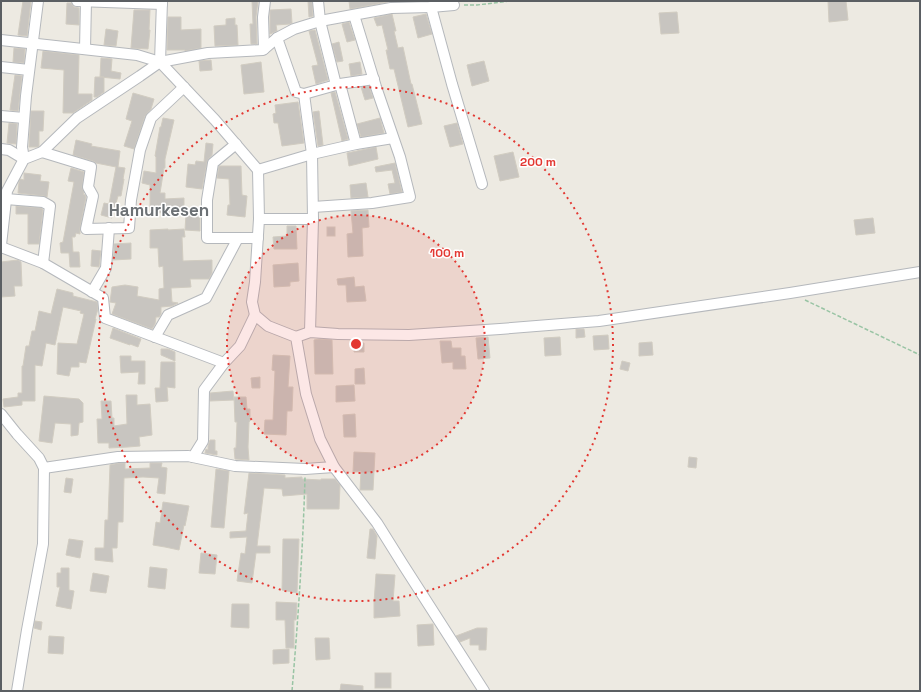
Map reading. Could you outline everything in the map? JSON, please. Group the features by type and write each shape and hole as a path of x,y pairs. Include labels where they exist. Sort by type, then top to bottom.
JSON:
{"street":[{"path":"38,1 24,118 22,147 24,159 7,191 1,246 43,263 103,298 105,318 224,363"},
{"path":"85,49 83,1 162,3 160,62"},
{"path":"264,49 263,17 265,1"},
{"path":"318,1 320,21 356,144"},
{"path":"24,159 42,152 77,118 160,62 208,53 264,49 277,38 294,29 320,21 391,8 454,5"},
{"path":"431,7 482,184"},
{"path":"313,206 372,203 410,198 400,157 354,15"},
{"path":"277,38 296,92 304,94 338,84 374,79"},
{"path":"1,40 137,55 160,62 215,120 258,170 259,219 255,282 252,302 255,315 268,326 296,337 310,332 409,335 500,330 599,321 920,272"},
{"path":"1,67 29,70"},
{"path":"42,152 91,167 88,188 93,196 86,229 129,228 131,200 140,150 151,118 184,87"},
{"path":"304,94 312,154 313,219 310,332"},
{"path":"1,116 24,118"},
{"path":"258,170 312,154 356,144 393,138"},
{"path":"236,144 213,163 207,200 207,238 258,238"},
{"path":"1,148 9,150 24,159"},
{"path":"6,199 43,202 50,206 43,263"},
{"path":"259,219 313,219"},
{"path":"92,292 106,268 109,228"},
{"path":"155,337 168,316 206,298 238,238"},
{"path":"193,457 203,441 204,390 224,363 240,346 255,315"},
{"path":"296,337 306,394 320,439 334,468 377,523 484,691"},
{"path":"1,414 39,458 44,468 43,544 17,691"},
{"path":"44,468 118,457 188,456 235,466 305,469 334,468"}],"path":[{"path":"454,5 477,5 509,1"},
{"path":"805,300 920,355"},
{"path":"292,691 305,469"}],"building":[{"path":"23,1 31,1 27,36 18,35"},
{"path":"252,1 258,1 256,17 257,44 251,44 250,24 253,24"},
{"path":"308,1 312,1 313,16 309,17"},
{"path":"349,1 388,1 388,2 350,9"},
{"path":"828,1 846,1 848,20 829,22"},
{"path":"67,3 71,3 74,7 79,8 79,25 66,24"},
{"path":"291,9 292,23 276,25 277,31 270,34 270,10"},
{"path":"134,10 150,10 148,49 131,48"},
{"path":"677,12 679,33 661,34 659,13"},
{"path":"392,14 398,48 403,47 422,124 408,127 394,69 390,69 386,50 388,50 382,25 377,26 374,18"},
{"path":"426,14 432,34 418,38 413,17"},
{"path":"168,17 181,17 181,30 201,29 201,48 185,51 167,50"},
{"path":"235,18 235,25 237,25 238,45 215,46 214,26 226,25 226,19"},
{"path":"349,22 355,40 347,42 342,24"},
{"path":"106,29 118,31 116,46 104,45"},
{"path":"315,30 328,80 316,84 312,66 318,65 309,31"},
{"path":"339,42 343,61 337,62 332,44"},
{"path":"14,48 25,49 24,63 13,62"},
{"path":"43,51 79,55 78,94 92,94 92,100 73,113 63,113 64,70 41,68"},
{"path":"101,58 112,59 111,71 121,73 120,79 100,77"},
{"path":"211,60 212,70 200,71 199,61"},
{"path":"484,61 489,81 472,86 467,65"},
{"path":"261,62 264,92 244,94 241,65"},
{"path":"360,62 362,74 351,76 349,64"},
{"path":"15,75 22,76 18,111 10,110"},
{"path":"95,77 104,77 104,92 97,97 94,97"},
{"path":"369,86 373,98 365,100 361,87"},
{"path":"335,92 348,139 342,141 331,93"},
{"path":"133,93 154,99 151,109 145,116 134,149 124,146 132,121 126,119"},
{"path":"298,102 304,143 282,146 278,123 274,123 273,114 276,113 275,105"},
{"path":"31,111 44,111 43,131 39,131 38,147 29,147"},
{"path":"319,111 323,145 318,146 313,112"},
{"path":"163,118 174,120 165,159 165,168 160,193 165,193 165,199 184,198 184,212 150,213 150,185 142,183 144,171 156,173 155,156"},
{"path":"380,118 384,133 361,137 357,124"},
{"path":"9,123 17,124 16,144 7,143"},
{"path":"457,123 463,144 450,147 444,126"},
{"path":"76,140 92,144 91,146 120,151 118,167 125,168 124,179 121,196 118,196 112,218 101,215 104,203 109,204 116,167 96,163 73,155"},
{"path":"206,143 213,144 212,155 207,162 202,189 186,187 188,164 195,165 196,161 204,162"},
{"path":"376,147 378,159 349,166 347,153"},
{"path":"513,152 519,177 500,181 494,156"},
{"path":"395,163 402,192 390,194 388,184 395,183 392,170 376,172 375,167"},
{"path":"219,166 241,166 242,195 247,196 245,217 227,215 228,205 230,205 229,179 217,178"},
{"path":"71,168 84,172 82,187 83,194 86,197 80,234 76,233 75,237 72,237 73,252 79,252 80,267 70,267 69,253 61,253 60,243 63,242 74,182 68,181"},
{"path":"24,173 41,175 40,181 49,182 47,197 18,193 19,182 20,179 24,180"},
{"path":"366,183 368,197 351,198 350,185"},
{"path":"16,206 41,208 43,210 39,244 28,244 28,214 16,214"},
{"path":"368,210 369,227 362,228 363,256 348,257 347,234 353,233 351,211"},
{"path":"186,214 200,215 200,231 185,230"},
{"path":"873,218 875,233 856,235 854,220"},
{"path":"287,226 296,226 297,249 274,249 273,237 287,236"},
{"path":"327,227 335,227 335,236 327,236"},
{"path":"184,229 185,237 182,237 183,261 212,260 212,273 209,279 190,279 191,287 171,288 172,302 178,303 172,306 161,307 161,314 159,317 156,317 155,324 152,329 112,314 116,303 110,302 112,287 125,285 138,287 137,296 159,300 159,289 164,288 163,266 159,267 158,248 150,248 150,230"},
{"path":"131,243 131,259 113,260 114,244"},
{"path":"92,250 101,251 99,267 91,266"},
{"path":"18,260 21,262 22,286 14,286 15,296 1,297 1,262"},
{"path":"298,263 299,281 290,282 290,286 274,287 273,265"},
{"path":"354,277 355,287 364,286 366,301 347,302 346,285 338,285 337,279"},
{"path":"57,289 73,293 73,296 97,302 98,309 86,363 79,362 79,367 71,367 69,376 57,374 58,343 77,344 84,314 80,313 81,311 63,307 55,345 46,343 42,366 35,365 35,401 22,401 22,405 4,407 3,399 18,397 18,393 22,393 22,366 26,346 29,346 32,331 35,331 39,311 51,314"},
{"path":"113,328 141,339 138,347 110,338"},
{"path":"576,329 584,329 585,337 576,338"},
{"path":"608,335 609,349 594,350 593,336"},
{"path":"488,337 490,358 478,359 476,338"},
{"path":"560,337 561,355 545,356 544,338"},
{"path":"314,340 332,340 333,374 315,374"},
{"path":"440,341 451,341 452,348 461,348 461,356 465,356 466,369 453,369 453,362 442,363"},
{"path":"652,342 653,355 639,356 639,343"},
{"path":"364,343 364,352 354,352 354,344"},
{"path":"161,349 168,349 175,352 175,361 161,355"},
{"path":"273,355 290,356 288,387 293,387 292,411 287,411 286,435 264,434 265,420 273,420 275,371 272,370"},
{"path":"120,356 131,356 131,361 145,361 145,384 138,384 139,372 121,373"},
{"path":"622,361 630,363 628,371 620,369"},
{"path":"161,362 175,362 175,388 167,387 168,401 156,402 155,388 160,388"},
{"path":"364,368 365,384 355,384 355,369"},
{"path":"260,377 260,388 252,388 251,378"},
{"path":"354,385 355,401 336,402 336,386"},
{"path":"233,391 234,400 210,401 210,393"},
{"path":"126,395 137,395 137,405 150,404 152,435 139,437 140,446 109,448 109,443 98,443 97,419 102,419 101,401 111,401 114,426 127,424"},
{"path":"44,396 79,399 83,403 83,422 79,423 78,435 71,436 71,424 55,423 52,443 39,441"},
{"path":"234,397 246,397 247,409 250,409 248,447 249,460 235,459 234,448 236,448 237,422 235,422"},
{"path":"355,414 356,437 344,437 343,415"},
{"path":"210,440 215,440 215,451 217,451 217,455 205,453 206,449 208,450"},
{"path":"354,452 375,453 373,490 360,490 361,471 353,472"},
{"path":"689,457 697,458 696,468 688,467"},
{"path":"125,463 125,469 150,468 150,463 162,463 161,467 167,468 165,494 157,493 159,478 124,478 123,522 118,522 117,548 112,548 113,562 95,560 95,548 104,548 105,520 108,520 110,465"},
{"path":"216,469 229,471 224,528 211,527"},
{"path":"249,473 285,475 285,478 302,477 302,479 335,479 340,485 339,509 307,509 307,494 283,496 282,489 264,488 257,546 270,546 270,553 256,553 252,583 237,581 241,553 245,554 247,537 230,538 230,532 246,531 248,513 244,514"},
{"path":"66,478 73,479 71,493 64,492"},
{"path":"163,502 189,506 179,550 153,545 156,522 160,523"},
{"path":"370,529 373,529 377,536 375,559 367,558"},
{"path":"69,539 83,541 80,558 66,555"},
{"path":"283,539 299,539 297,593 282,590"},
{"path":"201,553 217,555 215,574 199,573"},
{"path":"150,567 167,569 165,589 148,587"},
{"path":"61,568 69,568 69,590 74,591 71,609 56,606 60,587 57,587 57,573 61,573"},
{"path":"93,573 109,576 106,593 90,591"},
{"path":"376,574 395,575 393,601 399,601 400,616 374,618"},
{"path":"276,602 297,603 296,620 294,620 294,648 286,648 285,620 276,620"},
{"path":"232,604 249,604 249,628 231,627"},
{"path":"35,621 42,622 41,630 34,628"},
{"path":"433,624 434,645 418,646 417,625"},
{"path":"477,628 487,628 486,650 479,650 479,645 470,645 470,638 460,642 456,636"},
{"path":"49,636 64,637 63,654 48,653"},
{"path":"315,638 329,638 330,659 316,660"},
{"path":"289,649 289,663 273,664 273,650"},
{"path":"375,673 391,673 391,688 375,688"},
{"path":"341,684 363,686 363,691 340,691"}],"district":[{"name":"Hamurkesen","path":"159,210"}]}
